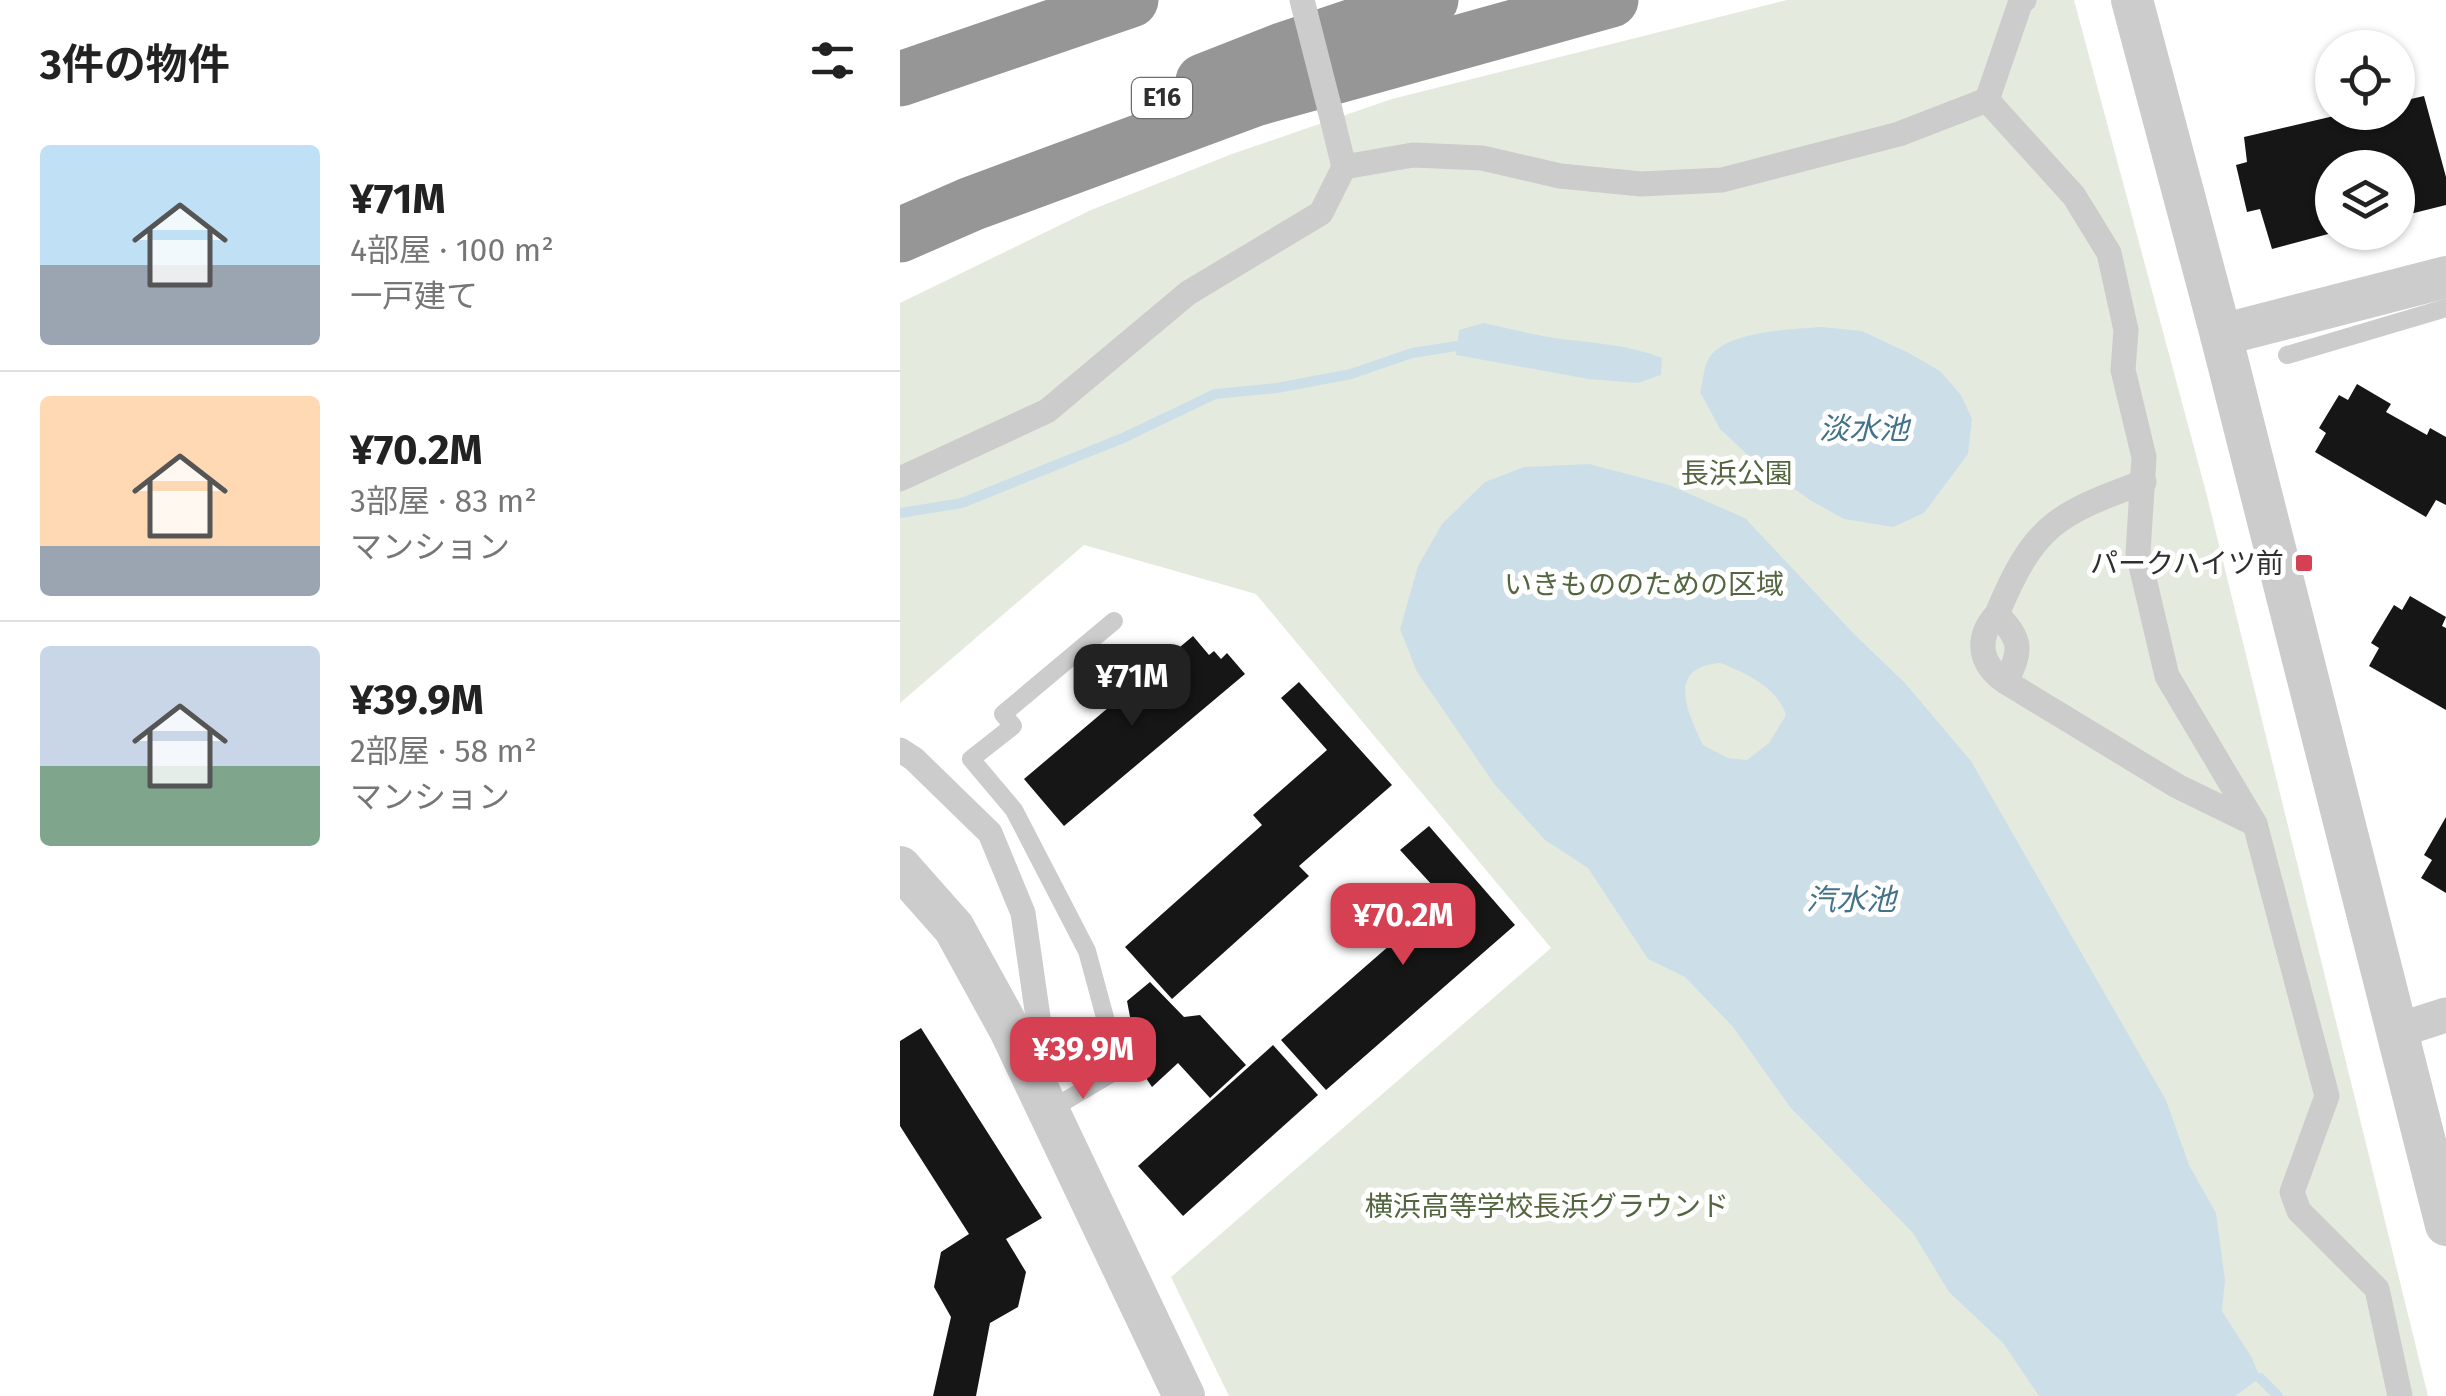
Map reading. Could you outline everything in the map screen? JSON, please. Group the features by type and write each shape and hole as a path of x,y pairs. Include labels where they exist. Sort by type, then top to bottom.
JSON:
{"highway":[{"path":"900,51 1011,0"},
{"path":"900,79 1131,0"},
{"name":"E16","path":"900,214 1090,127 1282,50 1431,0"},
{"path":"900,235 971,204 1255,99 1611,0"}],"street":[{"path":"900,478 1047,411 1188,292 1321,213 1344,166 1302,0"},
{"path":"1987,100 2024,0"},
{"path":"2132,0 2221,335 2446,1225"},
{"path":"1344,166 1412,155 1482,158 1560,176 1641,184 1722,180 1899,134 1987,100"},
{"path":"1987,100 2074,196 2109,253 2126,330 2123,370 2144,458 2138,553 2167,676 2255,824 2327,1096 2292,1192 2299,1211 2377,1289 2400,1396"},
{"path":"2221,335 2446,276"},
{"path":"2144,482 2080,505 2047,529 2016,567 1997,614 2017,640 2018,658 2006,682 2177,786 2255,824"},
{"path":"900,750 990,833 1023,912 1040,1031 1036,1033"},
{"path":"900,868 954,928 1010,1030 1184,1396"},
{"path":"2396,1031 2446,1015"}],"lane":[{"path":"2287,354 2446,308"},
{"path":"1048,1112 1119,1069 1087,951 1014,810 971,759 1013,726 1003,714 1114,621"}],"green space":[{"name":"長浜公園","path":"1787,0 2074,0 2206,492 2428,1396 1229,1396 1171,1277 1551,948 1256,594 1084,545 900,703 900,303 1091,210 1232,154 1392,99"}],"water":[{"path":"1484,323 1649,353 1662,358 1661,375 1638,383 1588,379 1456,355 1459,330"},
{"name":"淡水池","path":"1822,327 1862,331 1940,371 1961,395 1972,419 1968,454 1924,513 1893,527 1844,519 1810,500 1751,458 1720,429 1700,392 1708,360 1728,343 1760,333"},
{"name":"汽水池","path":"1589,464 1669,485 1745,518 1905,683 1971,761 2166,1100 2189,1165 2216,1213 2225,1280 2222,1311 2260,1378 2235,1396 2039,1396 2003,1343 1949,1292 1913,1233 1790,1107 1733,1027 1685,977 1648,959 1588,868 1545,840 1495,785 1417,672 1400,629 1418,566 1442,524 1485,482 1524,467","holes":["1720,663 1768,689 1786,715 1769,743 1747,760 1728,758 1703,745 1687,706 1685,693 1692,673"]}],"building":[{"path":"2424,96 2446,177 2446,205 2415,213 2415,150 2315,150 2315,238 2272,249 2260,209 2247,212 2236,165 2247,162 2244,137 2315,120 2315,130 2415,130 2415,98"},
{"path":"2357,384 2391,404 2386,412 2427,435 2430,428 2446,437 2446,505 2436,500 2426,517 2315,452 2326,433 2319,428 2339,395 2348,400"},
{"path":"2410,596 2446,617 2442,626 2446,628 2446,710 2369,666 2379,648 2371,643 2394,605 2402,610"},
{"path":"1193,636 1209,655 1214,651 1221,659 1227,653 1245,674 1064,826 1024,779"},
{"path":"1299,682 1392,785 1299,866 1309,876 1172,999 1125,947 1262,825 1253,815 1327,750 1281,698"},
{"path":"2446,817 2446,893 2421,878 2432,860 2424,855"},
{"path":"1429,826 1515,925 1326,1090 1281,1040 1444,898 1400,850"},
{"path":"1150,982 1184,1017 1200,1015 1246,1065 1210,1098 1178,1063 1152,1087 1140,1069 1127,1001"},
{"path":"921,1028 1042,1218 1006,1239 1026,1272 1018,1307 990,1323 976,1396 933,1396 951,1317 934,1287 941,1252 969,1234 900,1126 900,1041"},
{"path":"1273,1045 1318,1095 1183,1216 1138,1166"}],"waterway":[{"path":"900,513 962,503 1123,438 1215,394 1277,388 1351,374 1412,353 1457,346"},
{"path":"2260,1378 2278,1396"}],"place":[{"name":"パークハイツ前","path":"2304,563"}],"park label":[{"name":"いきもののための区域","path":"1644,584"},
{"name":"横浜高等学校長浜グラウンド","path":"1547,1206"}]}
